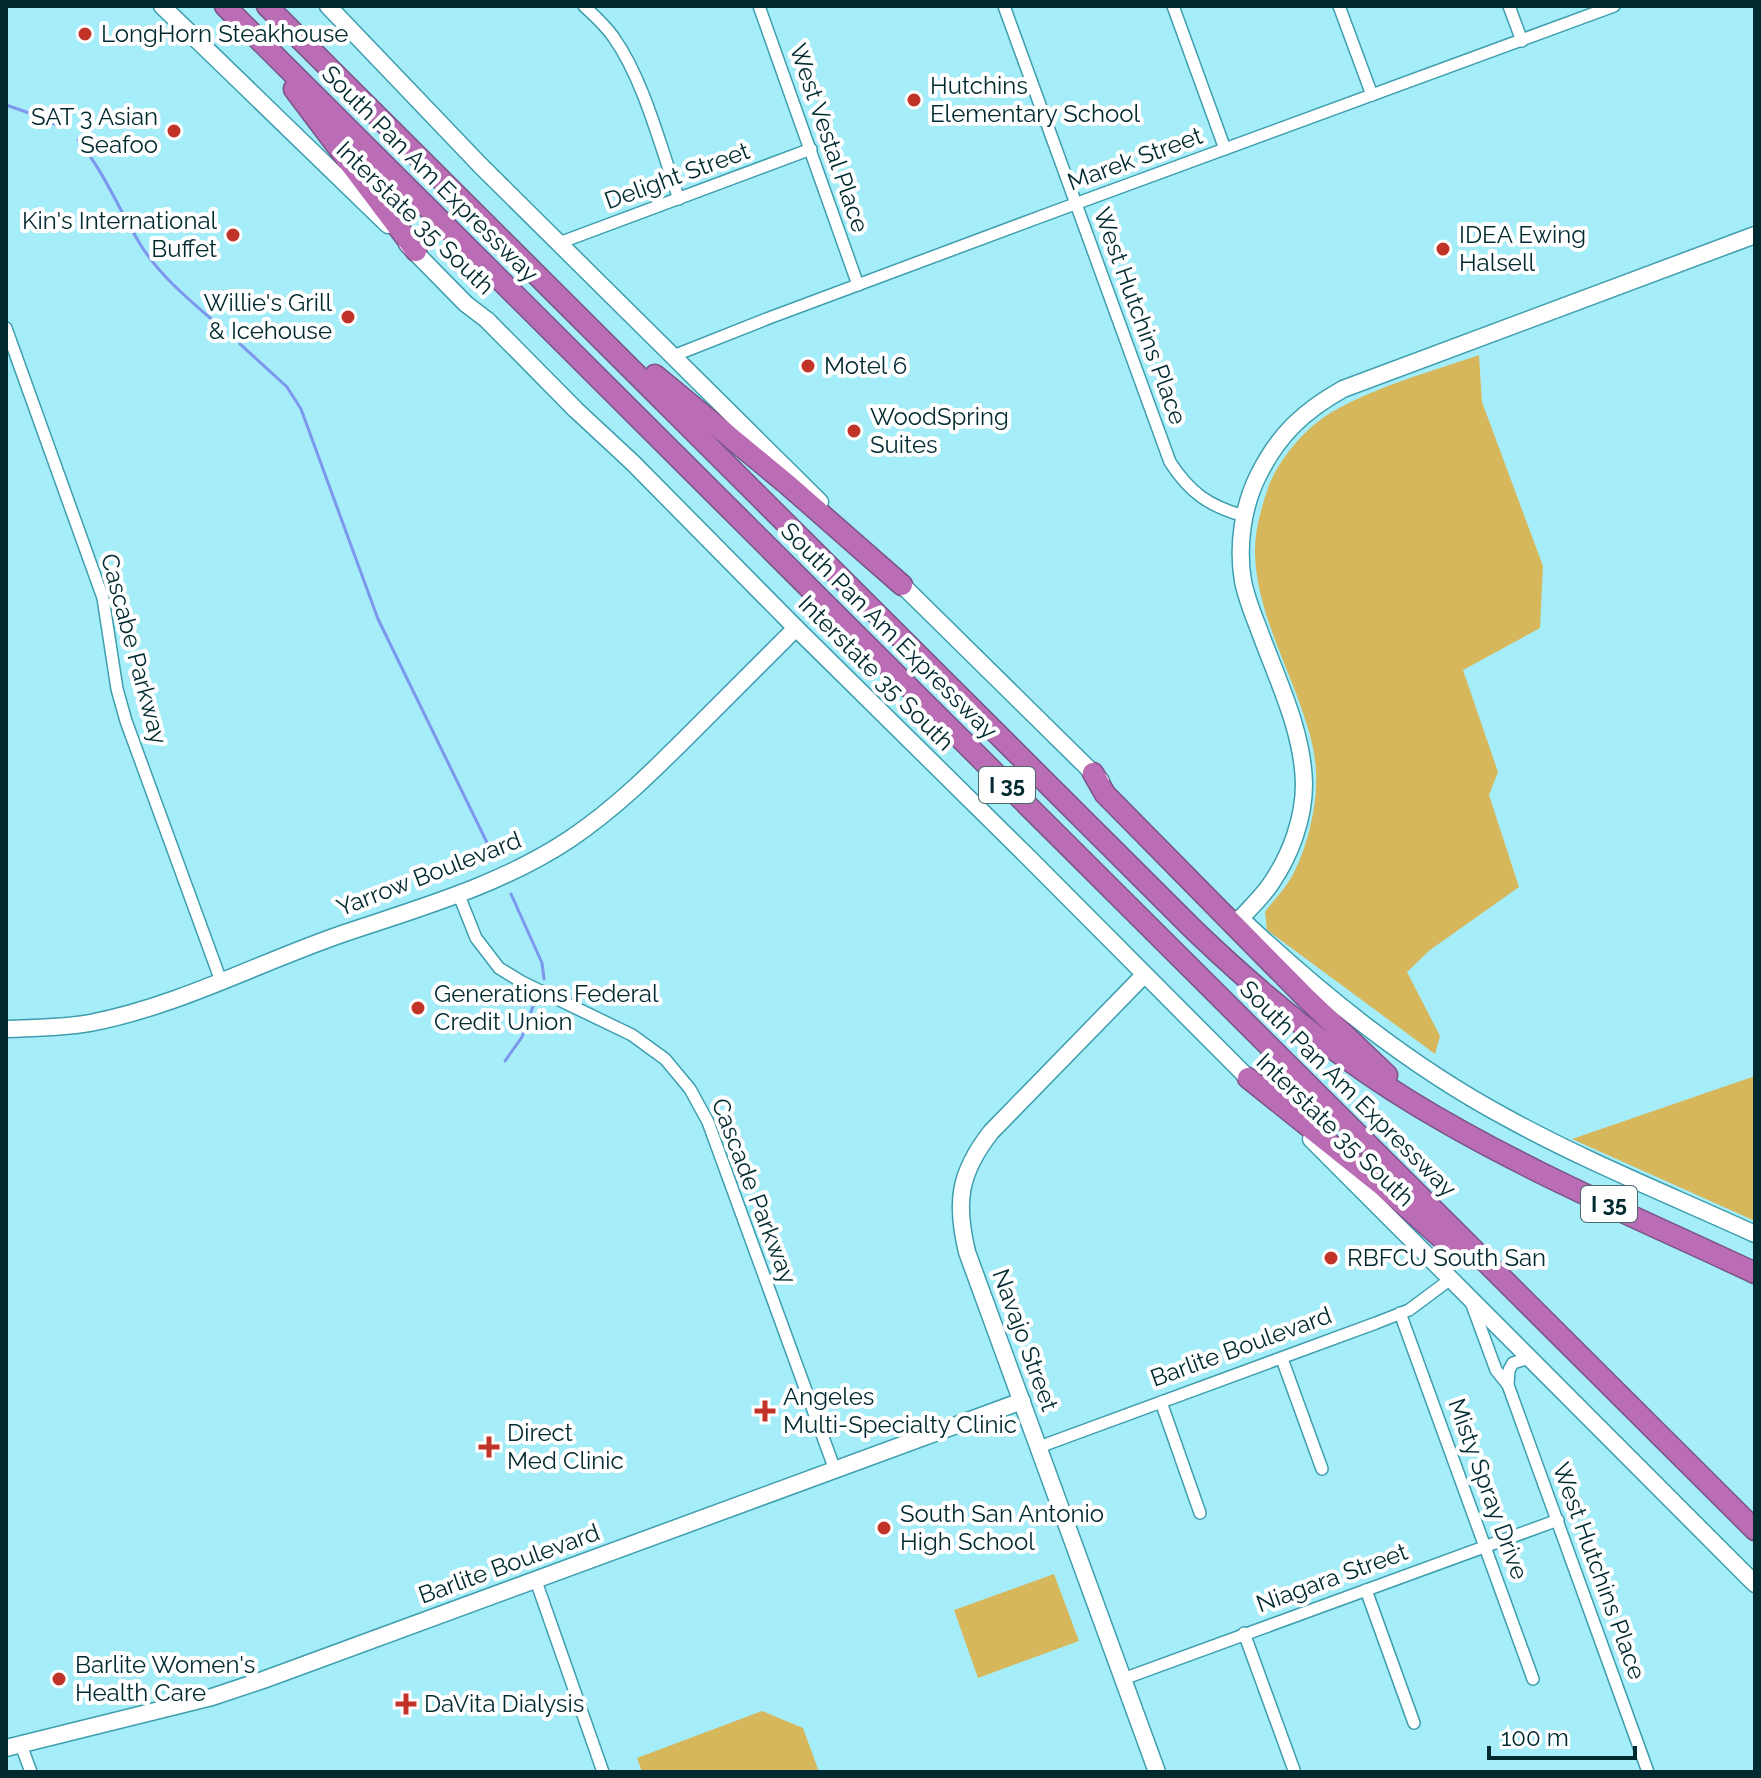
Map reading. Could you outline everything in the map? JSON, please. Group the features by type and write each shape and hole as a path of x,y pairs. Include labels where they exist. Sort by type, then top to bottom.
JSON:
{"highway":[{"name":"South Pan Am Expressway","path":"225,6 1755,1530"},
{"name":"South Pan Am Expressway","path":"267,6 1244,978 1308,1031 1408,1100 1530,1167 1755,1273"},
{"path":"260,40 416,251"},
{"path":"477,215 557,279 654,373 902,585"},
{"path":"1093,773 1105,794 1306,998 1381,1070 1464,1132"},
{"path":"1248,1078 1384,1187 1503,1293 1559,1335"}],"main road":[{"name":"Interstate 35 South","path":"162,6 633,463 1755,1584"},
{"path":"328,6 480,165 902,585 1240,919 1326,994 1400,1052 1507,1118 1755,1234"},
{"path":"1240,919 1271,884 1284,862 1295,834 1304,785 1291,717 1243,581 1241,547 1244,516 1254,484 1282,436 1320,401 1343,389 1755,235"},
{"name":"Yarrow Boulevard","path":"6,1029 92,1022 178,997 458,893 532,861 570,839 649,775 796,628"},
{"name":"Navajo Street","path":"1144,975 991,1132 974,1157 961,1192 960,1214 967,1252 1157,1772"},
{"name":"Barlite Boulevard","path":"13,1746 212,1697 1022,1401"}],"street":[{"path":"584,6 613,36 629,62 679,199"},
{"name":"West Vestal Place","path":"759,6 858,285"},
{"name":"West Hutchins Place","path":"1004,6 1170,462 1181,478 1211,504 1244,516"},
{"path":"1173,6 1225,149"},
{"path":"1339,6 1372,95"},
{"path":"1509,6 1522,41"},
{"name":"Marek Street","path":"673,356 1614,6"},
{"name":"Delight Street","path":"559,243 811,149"},
{"name":"Cascabe Parkway","path":"6,328 103,598 117,689 126,721 221,981"},
{"name":"Cascade Parkway","path":"458,893 476,938 499,968 632,1035 665,1059 690,1089 708,1122 835,1470"},
{"name":"Barlite Boulevard","path":"1039,1447 1400,1313 1452,1278"},
{"name":"West Hutchins Place","path":"1470,1299 1496,1370 1508,1385 1648,1772"},
{"name":"Misty Spray Drive","path":"1400,1313 1533,1679"},
{"path":"1508,1385 1513,1363 1529,1358"},
{"path":"1282,1359 1322,1469"},
{"path":"1161,1402 1200,1513"},
{"name":"Niagara Street","path":"1123,1679 1558,1520"},
{"path":"536,1581 603,1772"},
{"path":"1366,1590 1414,1723"},
{"path":"1244,1633 1294,1770"},
{"path":"13,1746 31,1772"}],"shaded area":[{"path":"1479,355 1482,402 1543,566 1540,628 1463,670 1498,772 1489,795 1519,887 1430,950 1407,972 1440,1036 1435,1054 1267,930 1265,912 1291,878 1306,841 1313,812 1316,772 1307,724 1260,592 1255,547 1269,485 1280,464 1313,426 1332,412 1367,395"},
{"path":"1755,1076 1755,1221 1572,1139"},
{"path":"1054,1574 1079,1641 978,1678 954,1610"},
{"path":"762,1711 803,1728 819,1772 642,1772 637,1758"}],"waterway":[{"path":"6,105 60,127"},
{"path":"78,140 150,259 226,332"},
{"path":"240,344 287,387 301,409 378,619 495,859"},
{"path":"511,894 542,963 544,979"},
{"path":"505,1061 522,1037 535,1001"}],"place":[{"name":"LongHorn Steakhouse","path":"85,34"},
{"name":"Hutchins Elementary School","path":"914,100"},
{"name":"SAT 3 Asian Seafoo","path":"174,131"},
{"name":"Kin's International Buffet","path":"233,235"},
{"name":"IDEA Ewing Halsell","path":"1443,249"},
{"name":"Willie's Grill & Icehouse","path":"348,317"},
{"name":"Motel 6","path":"808,366"},
{"name":"WoodSpring Suites","path":"854,431"},
{"name":"Generations Federal Credit Union","path":"418,1008"},
{"name":"RBFCU South San","path":"1331,1258"},
{"name":"Angeles Multi-Specialty Clinic","path":"765,1411"},
{"name":"Direct Med Clinic","path":"489,1447"},
{"name":"South San Antonio High School","path":"884,1528"},
{"name":"Barlite Women's Health Care","path":"59,1679"},
{"name":"DaVita Dialysis","path":"406,1704"}]}
